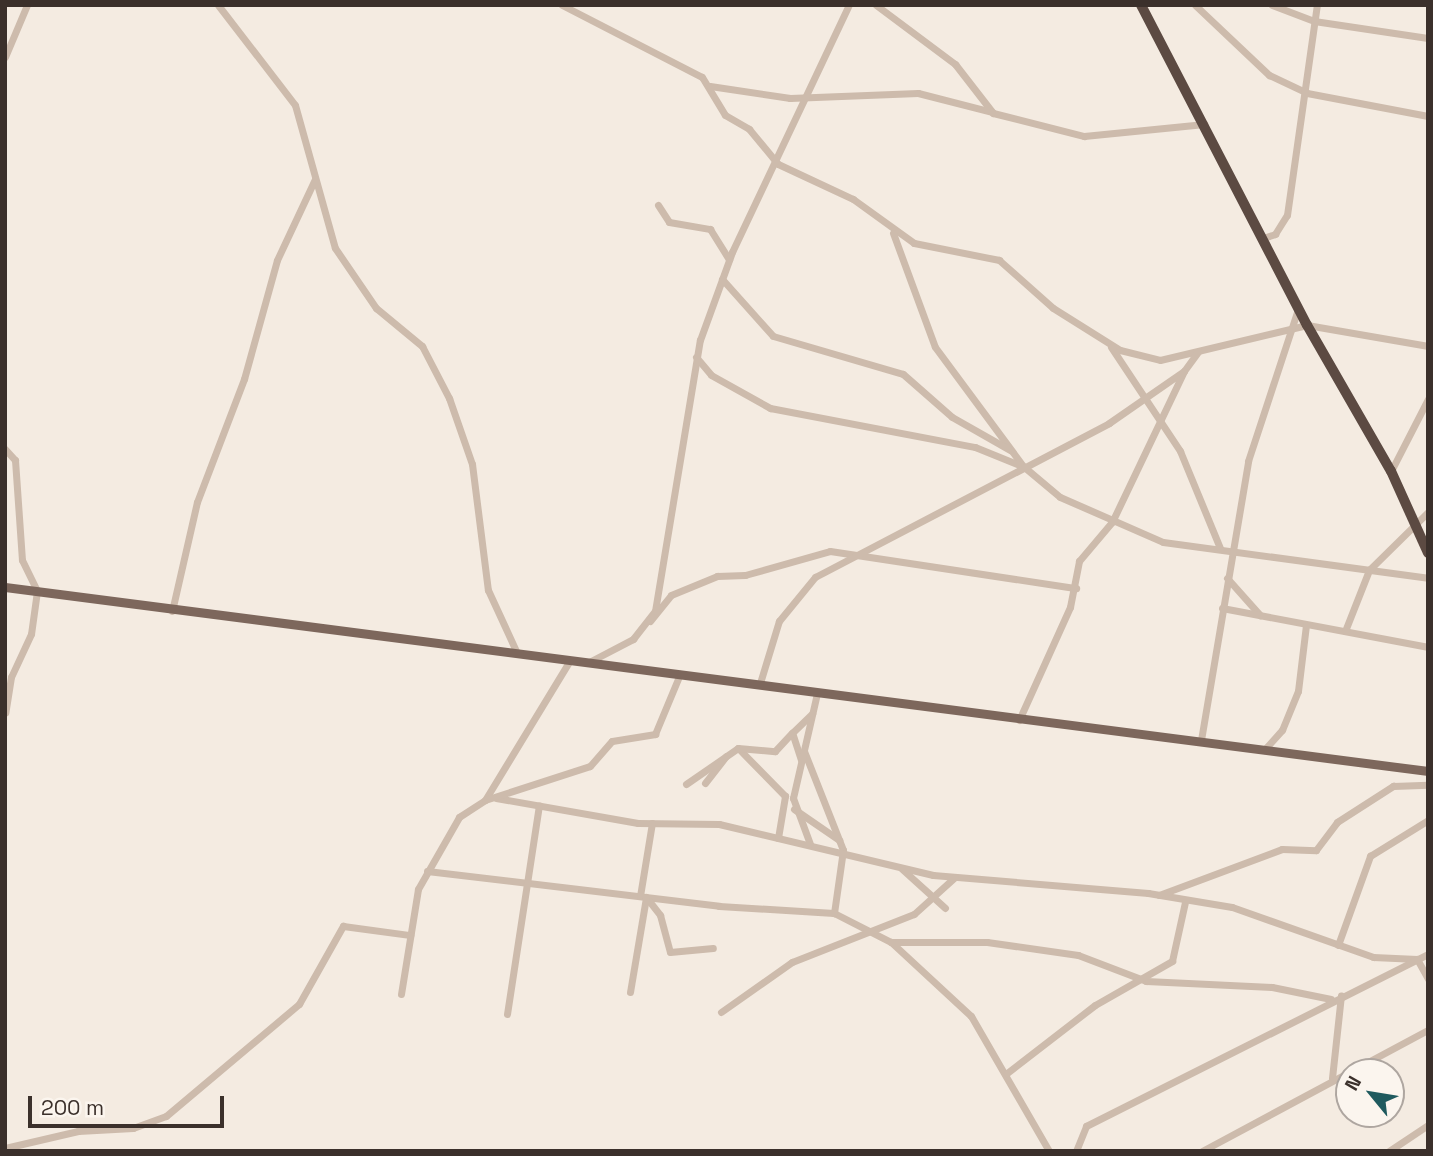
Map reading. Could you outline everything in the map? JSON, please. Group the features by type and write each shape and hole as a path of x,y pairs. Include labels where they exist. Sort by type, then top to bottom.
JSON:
{"highway":[{"path":"1141,5 1298,309 1391,471 1428,553"}],"main road":[{"path":"5,587 172,611 760,683 1019,720 1201,740 1428,771"}],"street":[{"path":"5,57 27,5"},
{"path":"218,5 295,105 340,257 376,308 422,346 449,398 471,461 488,590 516,653"},
{"path":"562,5 675,60 710,86 725,115 749,129 778,164 853,199 885,223 927,248 971,251 999,260 1053,308 1110,345 1160,360 1307,325 1428,346"},
{"path":"650,621 696,357 729,261 778,164 849,5"},
{"path":"876,5 955,64 993,113"},
{"path":"1195,5 1269,75 1307,93 1428,116"},
{"path":"1272,5 1314,20 1428,38"},
{"path":"1263,238 1275,234 1287,215 1295,129 1307,93 1317,5"},
{"path":"710,86 806,97 918,93 1084,136 1204,124"},
{"path":"172,611 197,502 244,379 279,255 315,179"},
{"path":"658,205 668,222 710,229 729,261"},
{"path":"885,223 901,244 935,346 1023,466 1060,497 1163,542 1428,578"},
{"path":"722,279 773,335 903,374 952,416 1014,452"},
{"path":"1201,740 1254,433 1298,309"},
{"path":"1110,345 1196,483 1220,548"},
{"path":"1019,720 1076,588 1079,561 1112,522 1184,371 1200,350"},
{"path":"696,357 711,375 770,408 975,447 1023,466"},
{"path":"760,683 788,605 850,555 1144,400 1184,371"},
{"path":"1391,471 1428,399"},
{"path":"5,449 15,460 22,560 37,591 31,634 11,677 5,713"},
{"path":"1345,631 1369,570 1412,522 1428,512"},
{"path":"589,662 633,639 671,595 717,576 745,575 830,551 1076,588"},
{"path":"1227,578 1261,615"},
{"path":"1222,608 1428,647"},
{"path":"1264,750 1282,730 1298,691 1306,625"},
{"path":"485,800 570,660"},
{"path":"401,994 410,935 427,871 459,817 485,800 590,766 612,741 655,734 680,674"},
{"path":"810,844 793,808 817,692"},
{"path":"686,784 727,752 738,748 775,751 813,714"},
{"path":"792,733 802,761"},
{"path":"738,748 785,796 778,838"},
{"path":"804,751 843,850 834,913"},
{"path":"705,783 727,752"},
{"path":"1159,895 1282,849 1316,850 1337,822 1393,786 1428,785"},
{"path":"496,798 652,823 711,823 843,850 899,866 955,877 1159,895 1185,902 1232,907 1377,958 1417,959"},
{"path":"507,1014 538,805"},
{"path":"793,808 839,841"},
{"path":"1338,945 1370,856 1428,820"},
{"path":"630,992 652,823"},
{"path":"899,866 945,908"},
{"path":"427,871 527,880 643,897 834,913 891,942 971,1016 1007,1073 1049,1151"},
{"path":"721,1012 792,962 867,931 903,920 933,899 955,877"},
{"path":"643,897 660,915 670,952 713,948"},
{"path":"1007,1073 1096,1005 1146,981 1172,961 1185,902"},
{"path":"5,1149 78,1131 133,1128 166,1116 299,1004 343,926 410,935"},
{"path":"891,942 988,942 1068,954 1146,981 1272,987 1331,999"},
{"path":"1076,1151 1086,1126 1331,999 1428,954"},
{"path":"1417,959 1428,979"},
{"path":"1332,1078 1340,995"},
{"path":"1202,1151 1332,1078 1428,1030"},
{"path":"1389,1151 1428,1125"}]}
